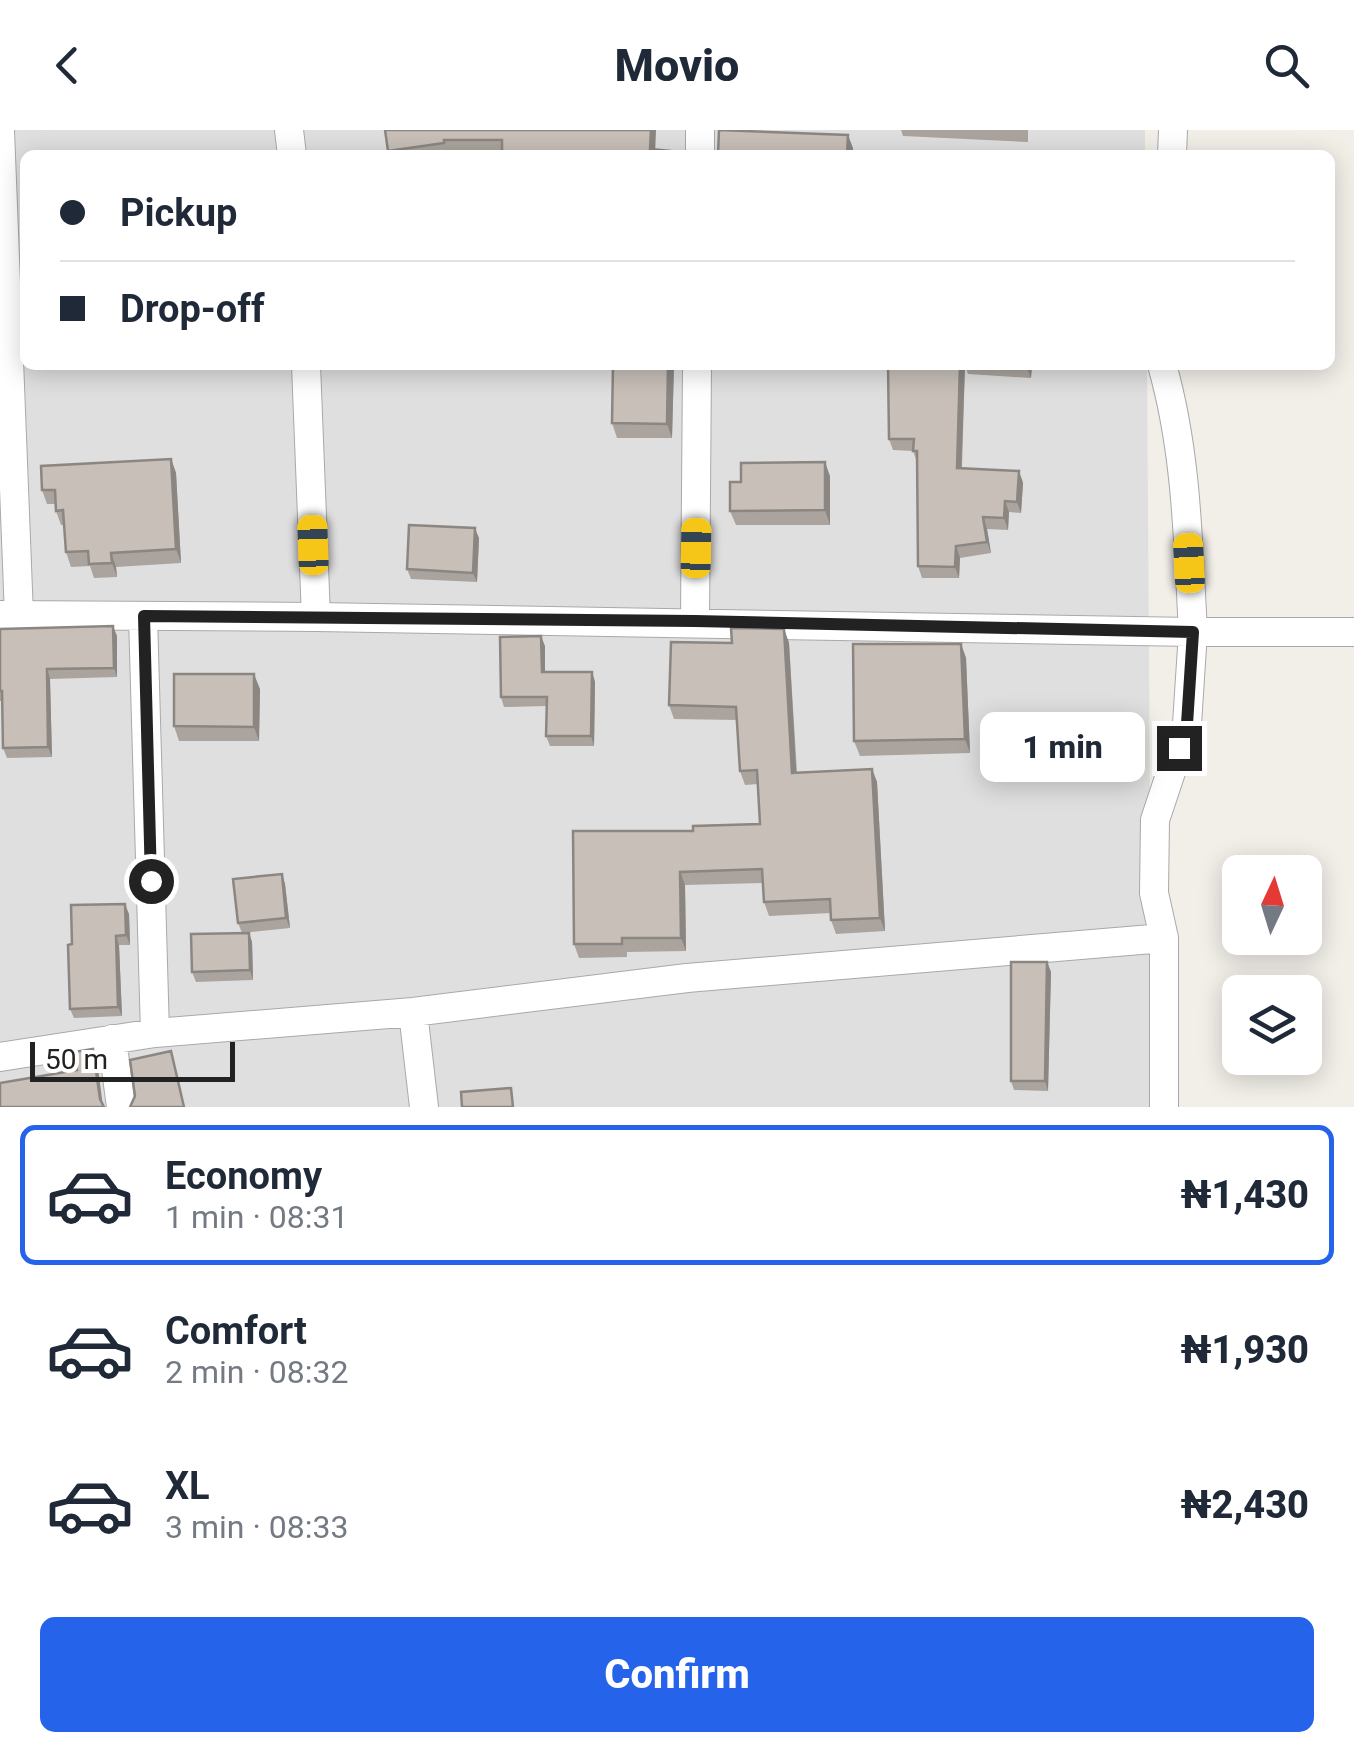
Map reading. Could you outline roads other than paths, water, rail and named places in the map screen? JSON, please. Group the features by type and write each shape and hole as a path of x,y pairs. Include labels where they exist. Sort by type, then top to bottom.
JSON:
{"street":[{"path":"0,130 9,616 695,621 1354,632"},
{"path":"306,370 316,617"},
{"path":"695,621 698,370"},
{"path":"1163,370 1174,408 1185,494 1193,632 1187,724 1155,820 1154,893 1164,938 1164,1107"},
{"path":"144,616 155,1033"},
{"path":"0,1058 155,1033 412,1012 687,978 1164,938"},
{"path":"412,1012 424,1107"},
{"path":"112,1039 121,1107"}]}
